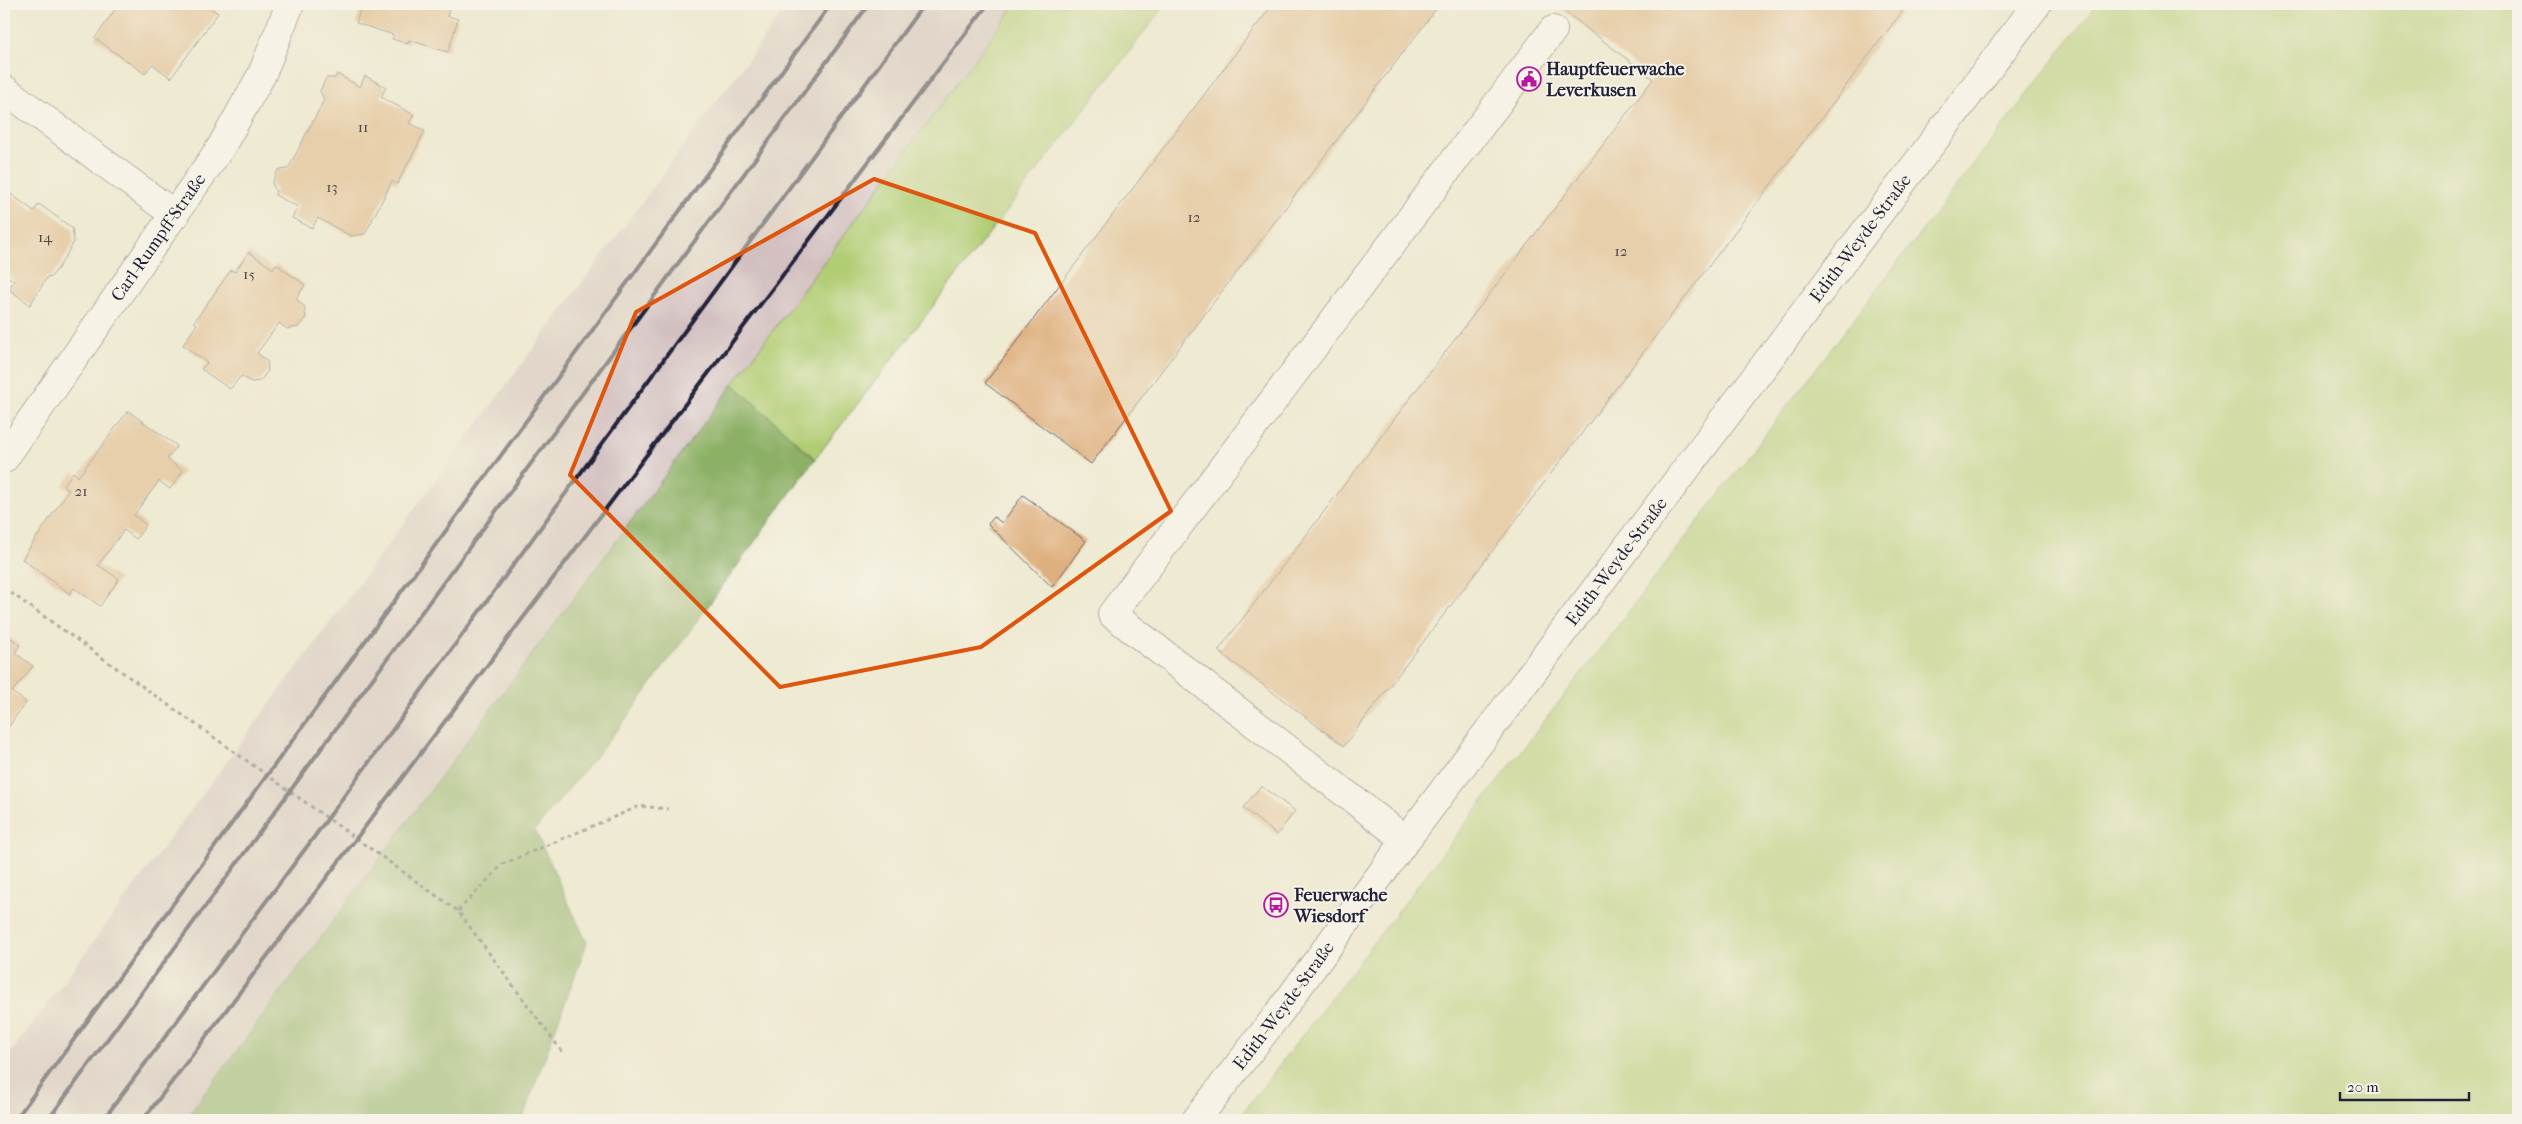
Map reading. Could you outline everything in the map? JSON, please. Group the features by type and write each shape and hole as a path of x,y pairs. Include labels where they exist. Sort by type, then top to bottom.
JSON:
{"street":[{"name":"Carl-Rumpff-Straße","path":"4,459 221,147 262,74 290,4"},
{"name":"Edith-Weyde-Straße","path":"1196,1120 1273,1021 1406,840 2037,4"},
{"path":"1406,840 1112,614 1553,30"},
{"path":"4,89 175,215"}],"path":[{"path":"4,588 458,911 562,1052"},
{"path":"458,911 503,864 640,806 668,809"}],"highlighted area":[{"path":"874,179 1035,233 1171,511 981,647 780,687 570,475 636,312"}],"shaded area":[{"path":"789,4 1016,4 185,1120 4,1120 4,1062"}],"green space":[{"path":"1016,4 1166,4 815,459 733,384"},
{"path":"2097,4 2518,4 2518,1120 1237,1120"},
{"path":"733,384 815,459 620,727 535,830 587,943 522,1120 185,1120"}],"building":[{"path":"119,4 209,4 207,6 218,13 171,78 152,64 145,74 95,38"},
{"path":"362,4 451,4 447,16 458,19 448,52 409,40 408,44 392,39 394,35 356,23"},
{"path":"1273,4 1440,4 1091,464 985,383"},
{"path":"1555,4 1908,4 1344,746 1218,651 1653,79"},
{"path":"337,74 360,87 365,76 386,87 381,97 414,115 409,123 425,131 397,184 392,181 365,234 351,236 318,218 312,228 292,218 298,207 275,195 276,191 272,183 278,170 288,169 324,100 320,91 326,78 335,78"},
{"path":"4,189 34,211 39,204 72,228 74,242 59,267 50,278 48,276 30,305 9,289 14,281 4,274"},
{"path":"249,252 273,269 276,264 305,285 296,299 304,306 306,317 298,327 287,329 279,323 257,353 267,361 268,371 260,381 251,382 241,376 230,389 201,369 207,363 183,345 197,324 194,322 231,270 235,272"},
{"path":"128,411 177,446 167,459 183,471 170,489 159,481 134,515 146,525 136,539 124,530 98,565 119,579 100,606 74,588 70,594 22,559 69,490 63,486 73,472 78,477"},
{"path":"1023,495 1086,541 1052,587 988,524 994,517 1002,523"},
{"path":"4,633 20,645 15,653 33,666 12,692 26,702 4,733"},
{"path":"1261,786 1295,811 1277,835 1243,808"}],"railway":[{"path":"15,1120 831,4"},
{"path":"48,1120 869,4"},
{"path":"103,1120 320,829 924,4"},
{"path":"143,1120 988,4"}],"place":[{"name":"Hauptfeuerwache Leverkusen","path":"1529,79"},
{"name":"Feuerwache Wiesdorf","path":"1276,905"}]}
